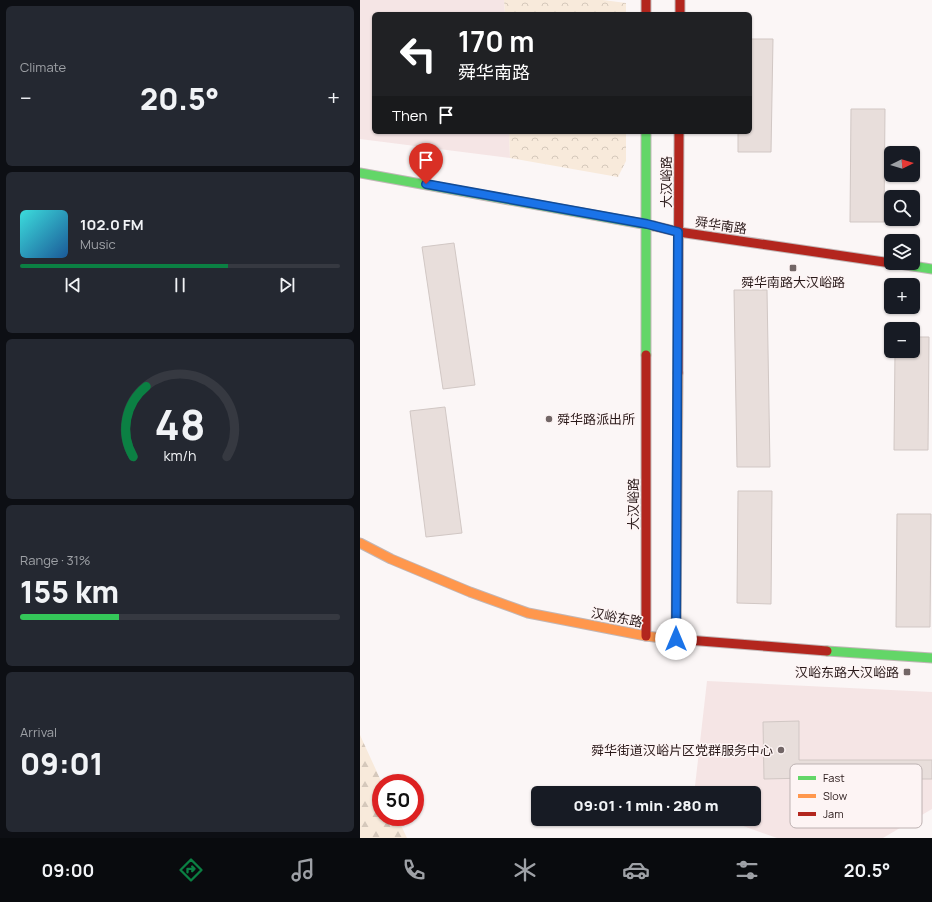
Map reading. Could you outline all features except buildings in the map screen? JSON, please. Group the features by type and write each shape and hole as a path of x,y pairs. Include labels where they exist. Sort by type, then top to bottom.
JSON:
{"main road":[{"path":"646,0 646,12"},
{"path":"680,0 680,12"},
{"name":"大汉峪路","path":"646,134 646,636"},
{"name":"大汉峪路","path":"676,639 679,134"},
{"name":"舜华南路","path":"360,173 647,224 678,232 884,262"},
{"name":"舜华南路","path":"920,267 932,269"},
{"name":"汉峪东路","path":"360,543 470,592 528,613 646,636 819,651 932,658"}],"shaded area":[{"path":"360,0 504,0 505,12 372,12 372,134 509,134 510,158 360,139"},
{"path":"707,681 932,692 932,809 922,815 922,764 790,764 790,828 900,828 883,838 777,838 743,826 761,826 761,786 695,786"}],"green space":[{"path":"504,0 603,0 626,3 626,12 505,12"},
{"path":"509,134 626,134 626,161 618,177 510,158"},
{"path":"360,735 378,774 372,774 372,826 401,826 407,838 360,838"}],"traffic: fast":[{"path":"646,134 646,355"},
{"path":"360,173 654,226"},
{"path":"920,267 932,269"},
{"path":"827,651 932,658"}],"traffic: slow":[{"path":"676,639 678,373"},
{"path":"360,543 391,559 470,592 528,613 662,638"}],"traffic: jam":[{"path":"646,0 646,12"},
{"path":"680,0 680,12"},
{"path":"678,373 679,134"},
{"path":"654,226 679,232 884,262"},
{"path":"646,355 646,636"},
{"path":"662,638 827,651"}],"place":[{"name":"舜华南路大汉峪路","path":"793,268"},
{"name":"舜华路派出所","path":"549,419"},
{"name":"汉峪东路大汉峪路","path":"907,672"},
{"name":"舜华街道汉峪片区党群服务中心","path":"781,750"}],"route":[{"path":"426,184 647,224 678,232 676,639"}]}
